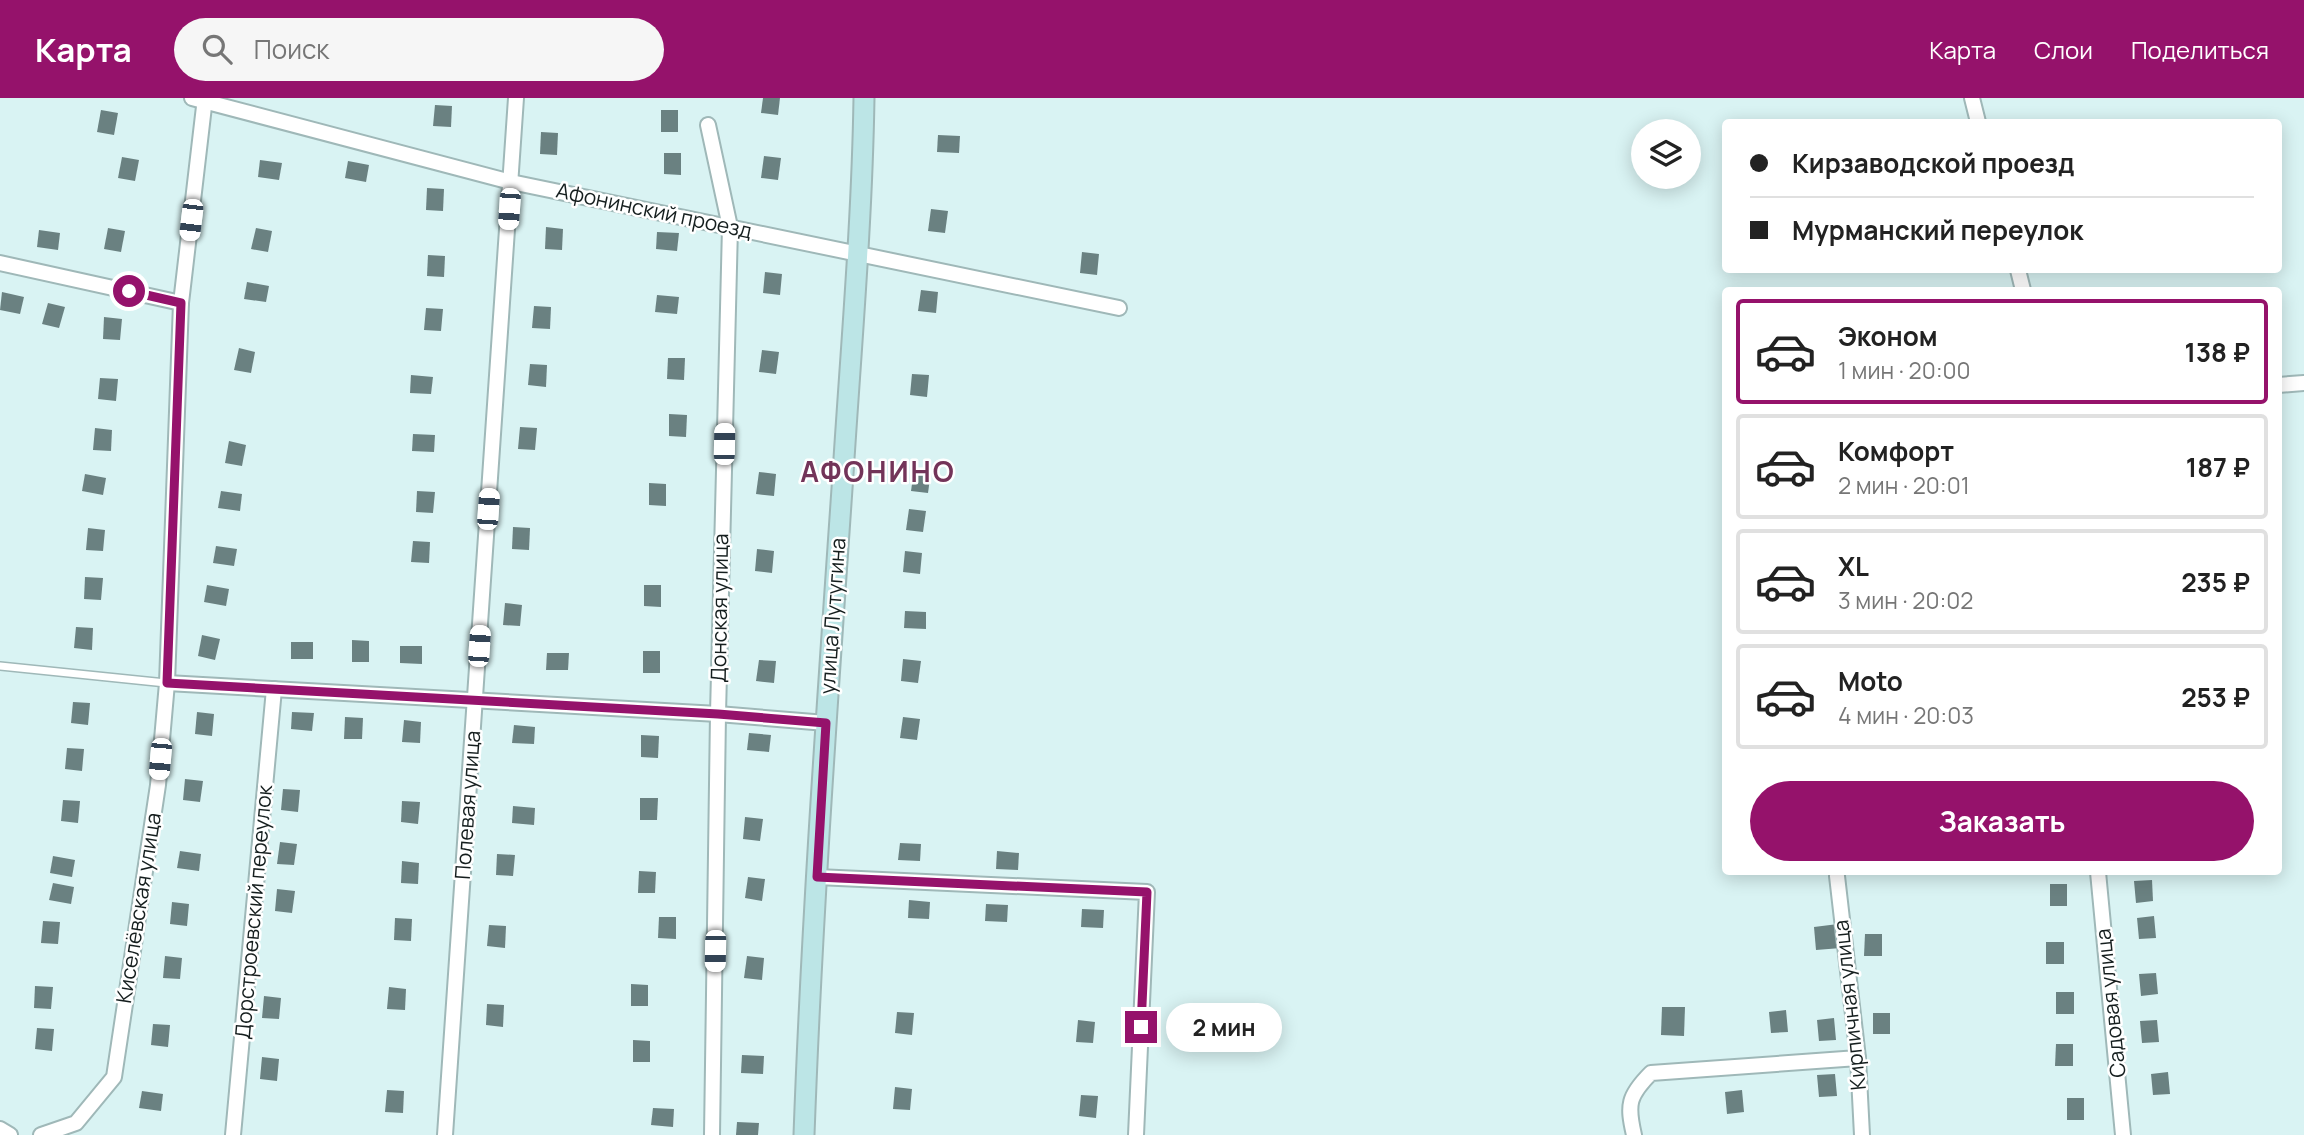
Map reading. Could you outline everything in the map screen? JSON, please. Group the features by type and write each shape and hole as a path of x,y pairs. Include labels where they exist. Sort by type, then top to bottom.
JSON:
{"main road":[{"name":"улица Лутугина","path":"804,1135 826,723 862,202 864,98"}],"street":[{"name":"Полевая улица","path":"445,1135 516,98"},
{"path":"1972,98 1977,119"},
{"name":"Афонинский проезд","path":"200,99 511,182 1119,308"},
{"name":"Киселёвская улица","path":"41,1135 76,1124 114,1077 158,785 167,683 181,303 200,99"},
{"name":"Донская улица","path":"708,125 730,227 718,714 712,1135"},
{"path":"0,263 181,303"},
{"path":"2282,385 2304,383"},
{"path":"167,683 718,714 826,723"},
{"name":"Дорстроевский переулок","path":"233,1135 274,689"},
{"name":"Садовая улица","path":"2098,875 2123,1135"},
{"name":"Кирпичная улица","path":"1836,876 1858,1058 1862,1135"},
{"path":"817,877 1147,892 1136,1135"},
{"path":"1634,1135 1628,1111 1637,1087 1651,1073 1858,1058"},
{"path":"0,1129 10,1135"}],"lane":[{"path":"0,666 167,683"}],"building":[{"path":"763,98 780,98 778,115 761,113"},
{"path":"435,105 452,106 451,127 433,126"},
{"path":"101,110 118,113 114,135 97,132"},
{"path":"661,110 678,110 678,132 661,132"},
{"path":"541,132 558,133 557,155 540,154"},
{"path":"938,135 960,136 959,153 937,152"},
{"path":"664,153 681,153 681,175 664,174"},
{"path":"764,156 781,158 778,180 761,178"},
{"path":"122,157 139,160 135,181 118,178"},
{"path":"260,160 282,163 279,180 258,177"},
{"path":"348,161 369,165 366,182 345,178"},
{"path":"427,188 444,189 443,211 426,210"},
{"path":"931,209 948,211 945,233 928,231"},
{"path":"546,227 563,229 562,250 545,249"},
{"path":"108,228 125,231 121,252 104,249"},
{"path":"256,228 272,231 268,252 251,249"},
{"path":"39,230 60,233 58,250 37,247"},
{"path":"657,232 679,233 677,251 656,249"},
{"path":"1082,252 1099,254 1097,275 1080,273"},
{"path":"428,255 445,256 444,277 427,276"},
{"path":"765,272 782,274 780,295 763,293"},
{"path":"247,282 269,286 266,302 244,299"},
{"path":"921,290 938,292 936,313 918,311"},
{"path":"2,292 24,297 20,314 0,310"},
{"path":"657,295 679,297 677,314 655,312"},
{"path":"48,303 65,307 59,328 42,324"},
{"path":"534,306 551,307 550,329 532,328"},
{"path":"426,308 443,309 441,331 424,330"},
{"path":"104,317 122,319 120,340 103,339"},
{"path":"239,348 255,352 251,373 234,370"},
{"path":"762,350 779,352 776,374 759,372"},
{"path":"668,358 685,358 684,380 667,379"},
{"path":"530,364 547,365 546,387 528,385"},
{"path":"912,374 929,375 927,397 910,395"},
{"path":"411,375 433,377 431,394 410,393"},
{"path":"100,378 118,379 116,401 98,399"},
{"path":"669,414 687,415 686,437 669,436"},
{"path":"520,427 537,428 535,450 518,449"},
{"path":"95,428 112,430 111,451 93,450"},
{"path":"413,434 435,435 434,452 412,451"},
{"path":"229,441 246,445 242,466 225,463"},
{"path":"914,470 931,471 928,493 911,491"},
{"path":"759,472 776,474 774,496 756,494"},
{"path":"85,474 106,478 103,495 82,491"},
{"path":"649,483 666,484 666,506 649,505"},
{"path":"221,491 242,494 240,511 218,508"},
{"path":"417,491 435,492 433,513 416,512"},
{"path":"909,509 926,511 923,532 906,530"},
{"path":"513,527 530,528 529,550 512,549"},
{"path":"88,528 105,530 103,551 86,550"},
{"path":"413,541 430,542 429,563 411,562"},
{"path":"216,546 237,549 234,566 213,563"},
{"path":"757,549 774,551 772,573 755,571"},
{"path":"905,551 922,553 920,574 903,572"},
{"path":"85,577 103,578 101,600 84,599"},
{"path":"207,585 229,589 226,606 204,602"},
{"path":"644,585 661,585 661,607 644,606"},
{"path":"505,603 522,605 520,626 503,625"},
{"path":"905,611 926,612 926,629 904,628"},
{"path":"76,627 93,628 92,650 74,648"},
{"path":"202,635 220,639 215,660 198,656"},
{"path":"352,640 369,641 369,662 352,662"},
{"path":"291,642 313,642 313,659 291,659"},
{"path":"400,646 422,646 422,664 400,663"},
{"path":"643,651 660,651 660,673 643,673"},
{"path":"547,653 569,653 568,670 546,670"},
{"path":"903,659 921,661 918,683 901,681"},
{"path":"759,660 776,661 774,683 756,681"},
{"path":"73,702 90,703 88,725 71,723"},
{"path":"197,712 214,714 212,736 195,734"},
{"path":"292,712 314,713 312,731 291,729"},
{"path":"345,717 363,718 362,739 344,739"},
{"path":"903,717 920,719 917,740 900,738"},
{"path":"404,720 421,722 420,743 402,742"},
{"path":"514,725 535,727 534,744 512,743"},
{"path":"749,733 771,735 769,752 747,750"},
{"path":"641,735 659,736 658,758 641,757"},
{"path":"67,748 84,749 82,771 65,769"},
{"path":"185,779 203,781 200,802 183,800"},
{"path":"283,789 300,790 298,812 281,810"},
{"path":"640,798 658,798 657,820 640,820"},
{"path":"63,800 80,801 78,823 61,821"},
{"path":"402,801 420,802 418,824 401,822"},
{"path":"513,806 535,808 534,825 512,823"},
{"path":"745,817 763,819 760,841 743,839"},
{"path":"280,842 297,844 294,865 277,864"},
{"path":"900,843 921,844 920,861 898,860"},
{"path":"180,851 201,854 199,871 177,868"},
{"path":"997,851 1019,853 1018,870 996,869"},
{"path":"497,854 515,855 513,876 496,875"},
{"path":"53,856 75,860 72,877 50,873"},
{"path":"402,861 419,863 418,884 401,883"},
{"path":"639,871 656,872 655,893 638,893"},
{"path":"748,877 765,879 762,901 745,898"},
{"path":"2152,880 2153,901 2136,903 2134,881"},
{"path":"53,883 74,887 71,904 49,900"},
{"path":"2050,884 2067,884 2067,906 2050,906"},
{"path":"277,889 295,891 292,913 275,911"},
{"path":"909,900 930,902 929,919 908,918"},
{"path":"172,902 189,904 187,926 170,924"},
{"path":"986,904 1008,905 1007,922 985,921"},
{"path":"1082,909 1104,910 1103,928 1081,927"},
{"path":"2154,916 2156,938 2139,939 2137,918"},
{"path":"659,917 676,917 676,939 658,938"},
{"path":"395,918 412,919 411,941 394,940"},
{"path":"43,921 60,922 58,944 41,943"},
{"path":"1838,924 1841,948 1816,950 1814,927"},
{"path":"489,925 506,926 505,948 487,946"},
{"path":"1865,934 1882,934 1882,956 1864,956"},
{"path":"2046,942 2064,942 2064,964 2046,964"},
{"path":"165,956 182,958 180,979 163,978"},
{"path":"747,956 764,958 762,980 744,978"},
{"path":"2156,973 2158,994 2141,996 2139,974"},
{"path":"631,984 648,985 648,1006 631,1006"},
{"path":"35,986 53,987 51,1009 34,1008"},
{"path":"389,987 406,989 405,1010 387,1009"},
{"path":"2056,992 2074,992 2074,1014 2056,1014"},
{"path":"264,996 281,998 279,1019 262,1018"},
{"path":"487,1004 504,1005 503,1027 486,1025"},
{"path":"1662,1007 1685,1007 1684,1036 1661,1035"},
{"path":"1786,1010 1788,1032 1771,1033 1769,1012"},
{"path":"897,1012 914,1013 912,1035 895,1033"},
{"path":"1873,1013 1890,1013 1890,1034 1873,1034"},
{"path":"1834,1018 1836,1040 1819,1041 1817,1020"},
{"path":"1078,1020 1095,1022 1093,1043 1076,1042"},
{"path":"2157,1020 2159,1042 2142,1043 2140,1021"},
{"path":"153,1024 170,1025 168,1047 151,1045"},
{"path":"37,1028 54,1029 52,1051 35,1049"},
{"path":"633,1040 650,1041 650,1062 633,1062"},
{"path":"2056,1044 2073,1044 2073,1066 2055,1066"},
{"path":"742,1055 764,1056 763,1074 741,1073"},
{"path":"262,1057 279,1059 277,1081 260,1079"},
{"path":"2168,1072 2170,1094 2153,1095 2151,1074"},
{"path":"1835,1074 1837,1096 1819,1097 1817,1075"},
{"path":"895,1087 912,1089 910,1110 893,1109"},
{"path":"387,1090 404,1091 403,1113 385,1112"},
{"path":"1742,1090 1744,1112 1727,1114 1725,1092"},
{"path":"142,1091 163,1094 161,1111 139,1108"},
{"path":"1081,1095 1098,1096 1096,1118 1079,1116"},
{"path":"2067,1098 2084,1098 2084,1120 2067,1120"},
{"path":"653,1108 674,1109 673,1127 651,1125"},
{"path":"737,1122 759,1123 758,1135 736,1135"}],"district":[{"name":"АФОНИНО","path":"878,472"}],"route":[{"path":"129,291 181,303 167,683 718,714 826,723 817,877 1147,892 1141,1027"}]}
